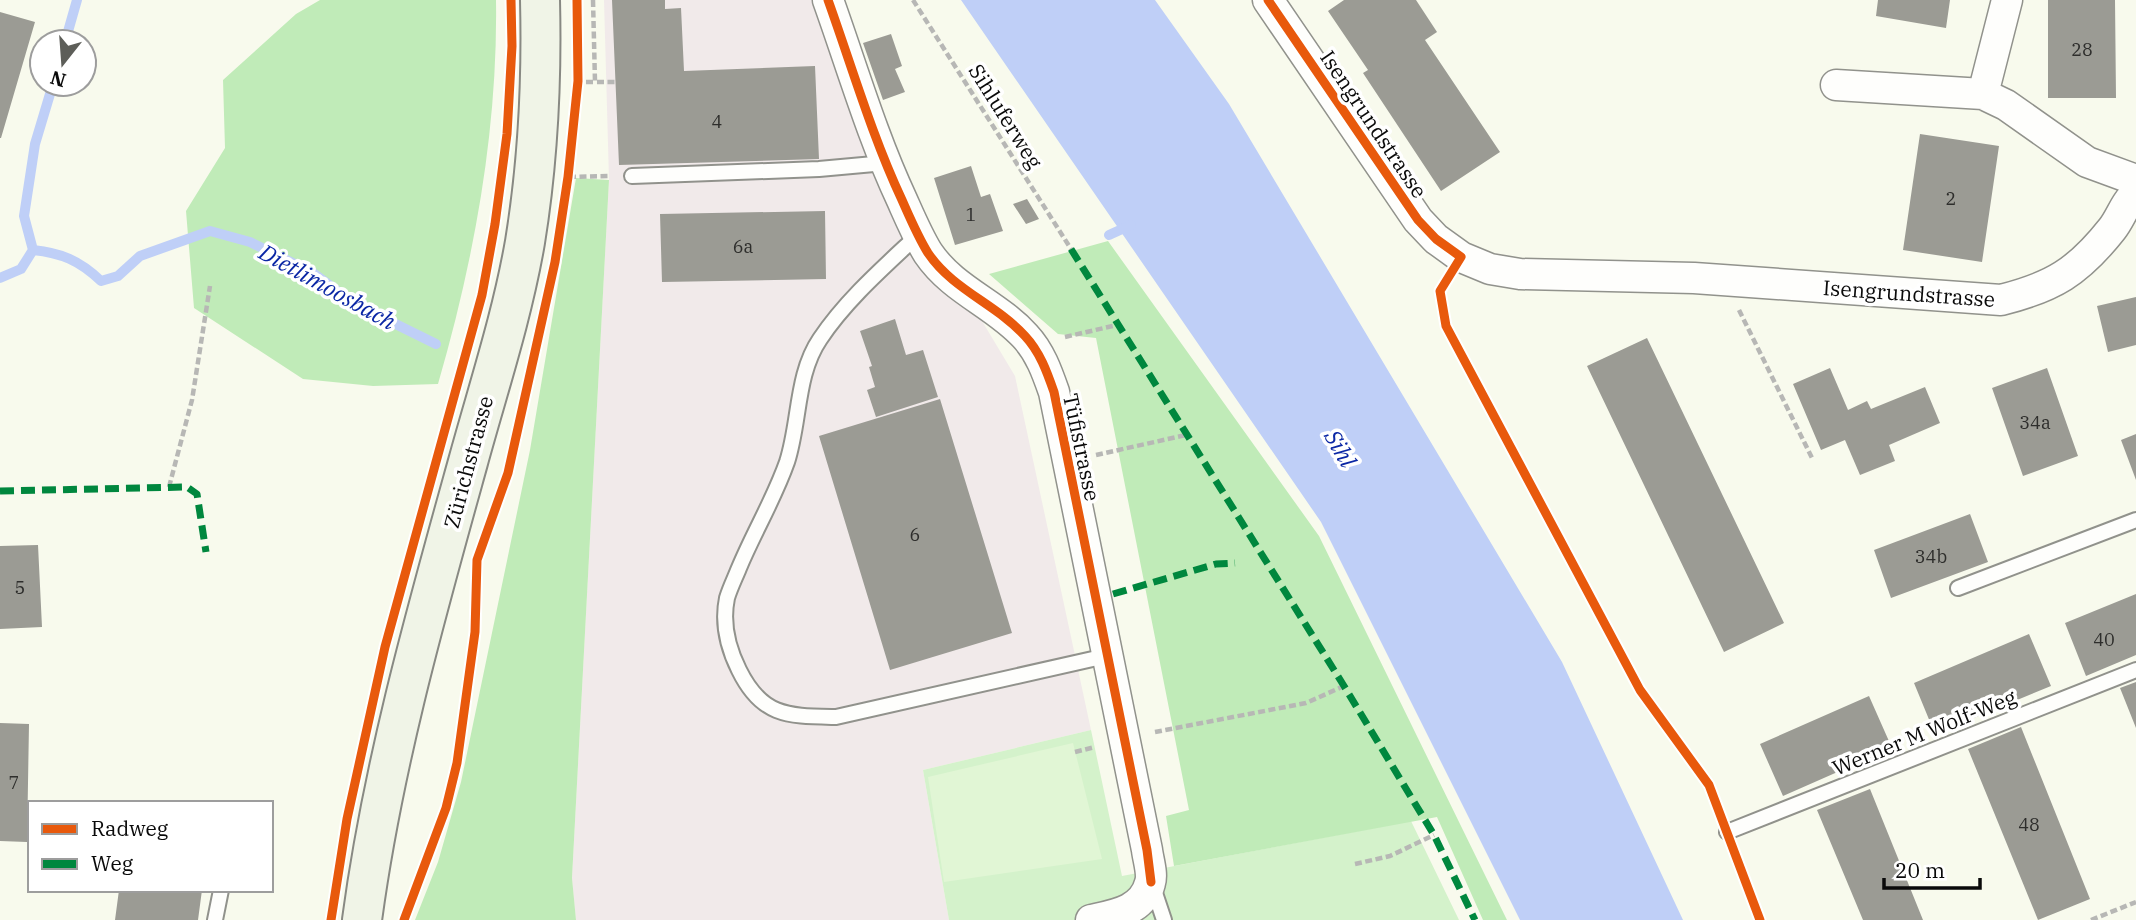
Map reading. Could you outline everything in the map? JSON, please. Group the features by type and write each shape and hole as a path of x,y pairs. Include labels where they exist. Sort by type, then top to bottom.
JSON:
{"main road":[{"name":"Zürichstrasse","path":"362,920 377,829 413,658 511,305 524,244 534,181 541,59 540,0"}],"street":[{"name":"Tüfistrasse","path":"828,0 885,163 918,235 944,274 1009,320 1041,356 1054,392 1147,849 1151,882"},
{"name":"Isengrundstrasse","path":"1268,0 1418,220 1436,239 1461,257 1490,268 1520,274 1694,278 2001,300 2037,291 2070,274 2101,244 2117,223 2130,198 2136,194"},
{"path":"1983,94 2007,0"},
{"path":"1836,86 1983,94 2006,105 2087,162 2136,180"},
{"path":"1091,920 1119,914 1135,906 1151,882"}],"lane":[{"path":"632,176 819,169 885,163"},
{"path":"918,235 859,292 820,338 811,354 782,477 748,544 728,597 726,632 735,662 749,690 762,703 781,712 836,717 1107,656"},
{"path":"1958,588 2136,520"},
{"name":"Werner M Wolf-Weg","path":"1727,832 2136,670"},
{"path":"1151,882 1164,920"},
{"path":"215,920 221,892"}],"path":[{"path":"593,0 595,82"},
{"path":"586,82 615,82"},
{"path":"568,177 632,176"},
{"path":"169,487 192,400 210,286"},
{"path":"1738,310 1812,458"},
{"path":"1056,339 1117,326"},
{"path":"1085,457 1186,435"},
{"path":"1141,734 1306,702 1344,686"},
{"path":"1355,864 1390,856 1434,835"},
{"path":"2091,920 2136,902"}],"shaded area":[{"path":"604,0 819,0 901,186 1015,376 1091,730 923,770 949,920 576,920 572,878 609,180"}],"green space":[{"path":"320,0 496,0 493,97 481,194 463,290 438,384 373,386 303,379 194,308 186,211 225,148 223,80 296,14"},
{"path":"576,178 609,180 572,878 576,920 415,920 438,862 461,782 530,450"},
{"path":"1108,241 1319,536 1507,920 1483,920 1437,817 1174,866 1166,816 1189,810 1096,338 1058,334 989,274"},
{"path":"1091,730 1122,876 1411,821 1459,920 949,920 923,770"},
{"path":"1073,743 1102,859 944,882 928,777"}],"water":[{"name":"Sihl","path":"961,0 1155,0 1229,104 1562,662 1683,920 1520,920 1321,522"}],"building":[{"path":"612,0 665,0 665,9 681,8 684,71 815,66 819,159 619,165"},
{"path":"1344,0 1416,0 1437,32 1425,40 1500,152 1441,191 1363,73 1368,70 1328,11"},
{"path":"1878,0 1950,0 1946,28 1876,16"},
{"path":"2048,0 2115,0 2116,98 2048,98"},
{"path":"0,12 35,22 33,28 28,28 28,46 0,138"},
{"path":"891,34 902,66 895,69 905,92 883,100 863,43"},
{"path":"1920,134 1999,146 1982,262 1903,250"},
{"path":"971,166 981,197 990,194 1003,231 955,245 934,178"},
{"path":"1027,199 1039,219 1026,224 1013,204"},
{"path":"825,211 826,279 662,282 660,214"},
{"path":"2136,297 2136,345 2108,352 2097,306"},
{"path":"895,319 906,355 923,350 938,397 876,417 867,390 875,387 869,367 872,366 860,331"},
{"path":"1647,338 1784,623 1724,652 1587,366"},
{"path":"1830,368 1848,410 1867,401 1871,409 1925,387 1940,423 1889,445 1895,461 1860,475 1845,440 1821,450 1793,384"},
{"path":"2047,368 2078,456 2023,476 1992,388"},
{"path":"940,399 1012,633 890,670 819,436"},
{"path":"2136,434 2136,480 2121,440"},
{"path":"1970,514 1988,562 1891,598 1874,550"},
{"path":"38,545 42,627 0,629 0,546"},
{"path":"2136,594 2136,655 2086,676 2065,623"},
{"path":"2029,634 2051,686 1935,734 1914,683"},
{"path":"2136,682 2136,728 2120,688"},
{"path":"1869,696 1892,748 1783,796 1760,744"},
{"path":"0,723 29,724 27,842 0,841"},
{"path":"2021,727 2090,899 2038,920 1968,749"},
{"path":"1870,789 1923,920 1863,920 1817,810"},
{"path":"119,892 202,892 198,920 115,920"}],"waterway":[{"path":"69,28 77,0"},
{"path":"33,250 24,216 35,144 49,98"},
{"name":"Dietlimoosbach","path":"1109,235 1131,225"},
{"name":"Dietlimoosbach","path":"0,278 21,269 33,250 69,259 101,281 118,276 140,256 210,231 250,242 313,273 355,304 436,344"}],"marked path":[{"path":"1071,249 1434,835 1475,920"},
{"path":"0,491 187,487 197,494 206,552"},
{"path":"1113,594 1216,564 1235,563"}],"cycle path":[{"path":"331,920 347,819 385,647 482,295 507,134 512,46 511,0"},
{"path":"404,920 446,808 457,763 475,632 477,560 508,473 555,262 568,177 578,81 577,0"},
{"path":"828,0 881,151 924,247 950,277 1025,336 1046,370 1054,392 1147,850 1151,882"},
{"path":"1268,0 1418,220 1436,239 1461,257 1440,291 1446,326 1640,690 1709,785 1760,920"}]}
